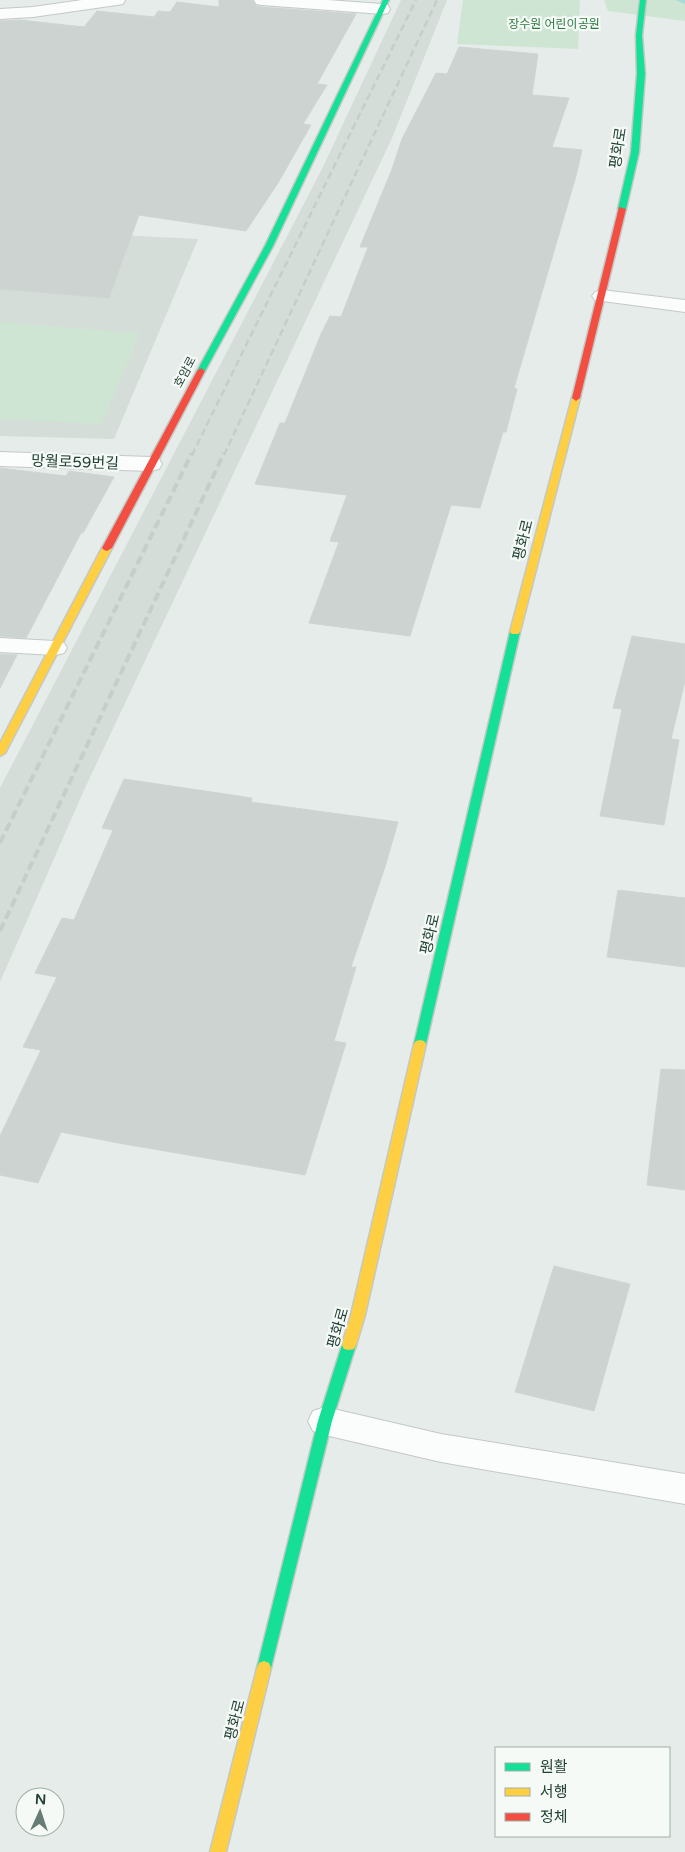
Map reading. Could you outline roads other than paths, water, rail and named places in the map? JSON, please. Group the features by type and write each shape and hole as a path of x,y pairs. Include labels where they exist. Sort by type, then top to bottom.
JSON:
{"main road":[{"name":"평화로","path":"218,1852 326,1421 358,1315 509,656 602,296 635,152 641,74 640,19 643,0"},
{"name":"호암로","path":"0,753 151,464 269,246 384,4"}],"street":[{"path":"0,14 34,12 117,0"},
{"path":"262,0 384,4"},
{"path":"602,296 685,306"},
{"name":"망월로59번길","path":"0,459 151,464"},
{"path":"0,646 55,648"},
{"path":"326,1421 441,1448 685,1489"}],"waterway":[{"path":"679,0 685,2"}],"railway":[{"path":"192,455 416,0"},
{"path":"224,455 437,0"},
{"path":"0,843 192,453"},
{"path":"0,931 224,453"}],"park label":[{"name":"장수원 어린이공원","path":"554,24"}]}
